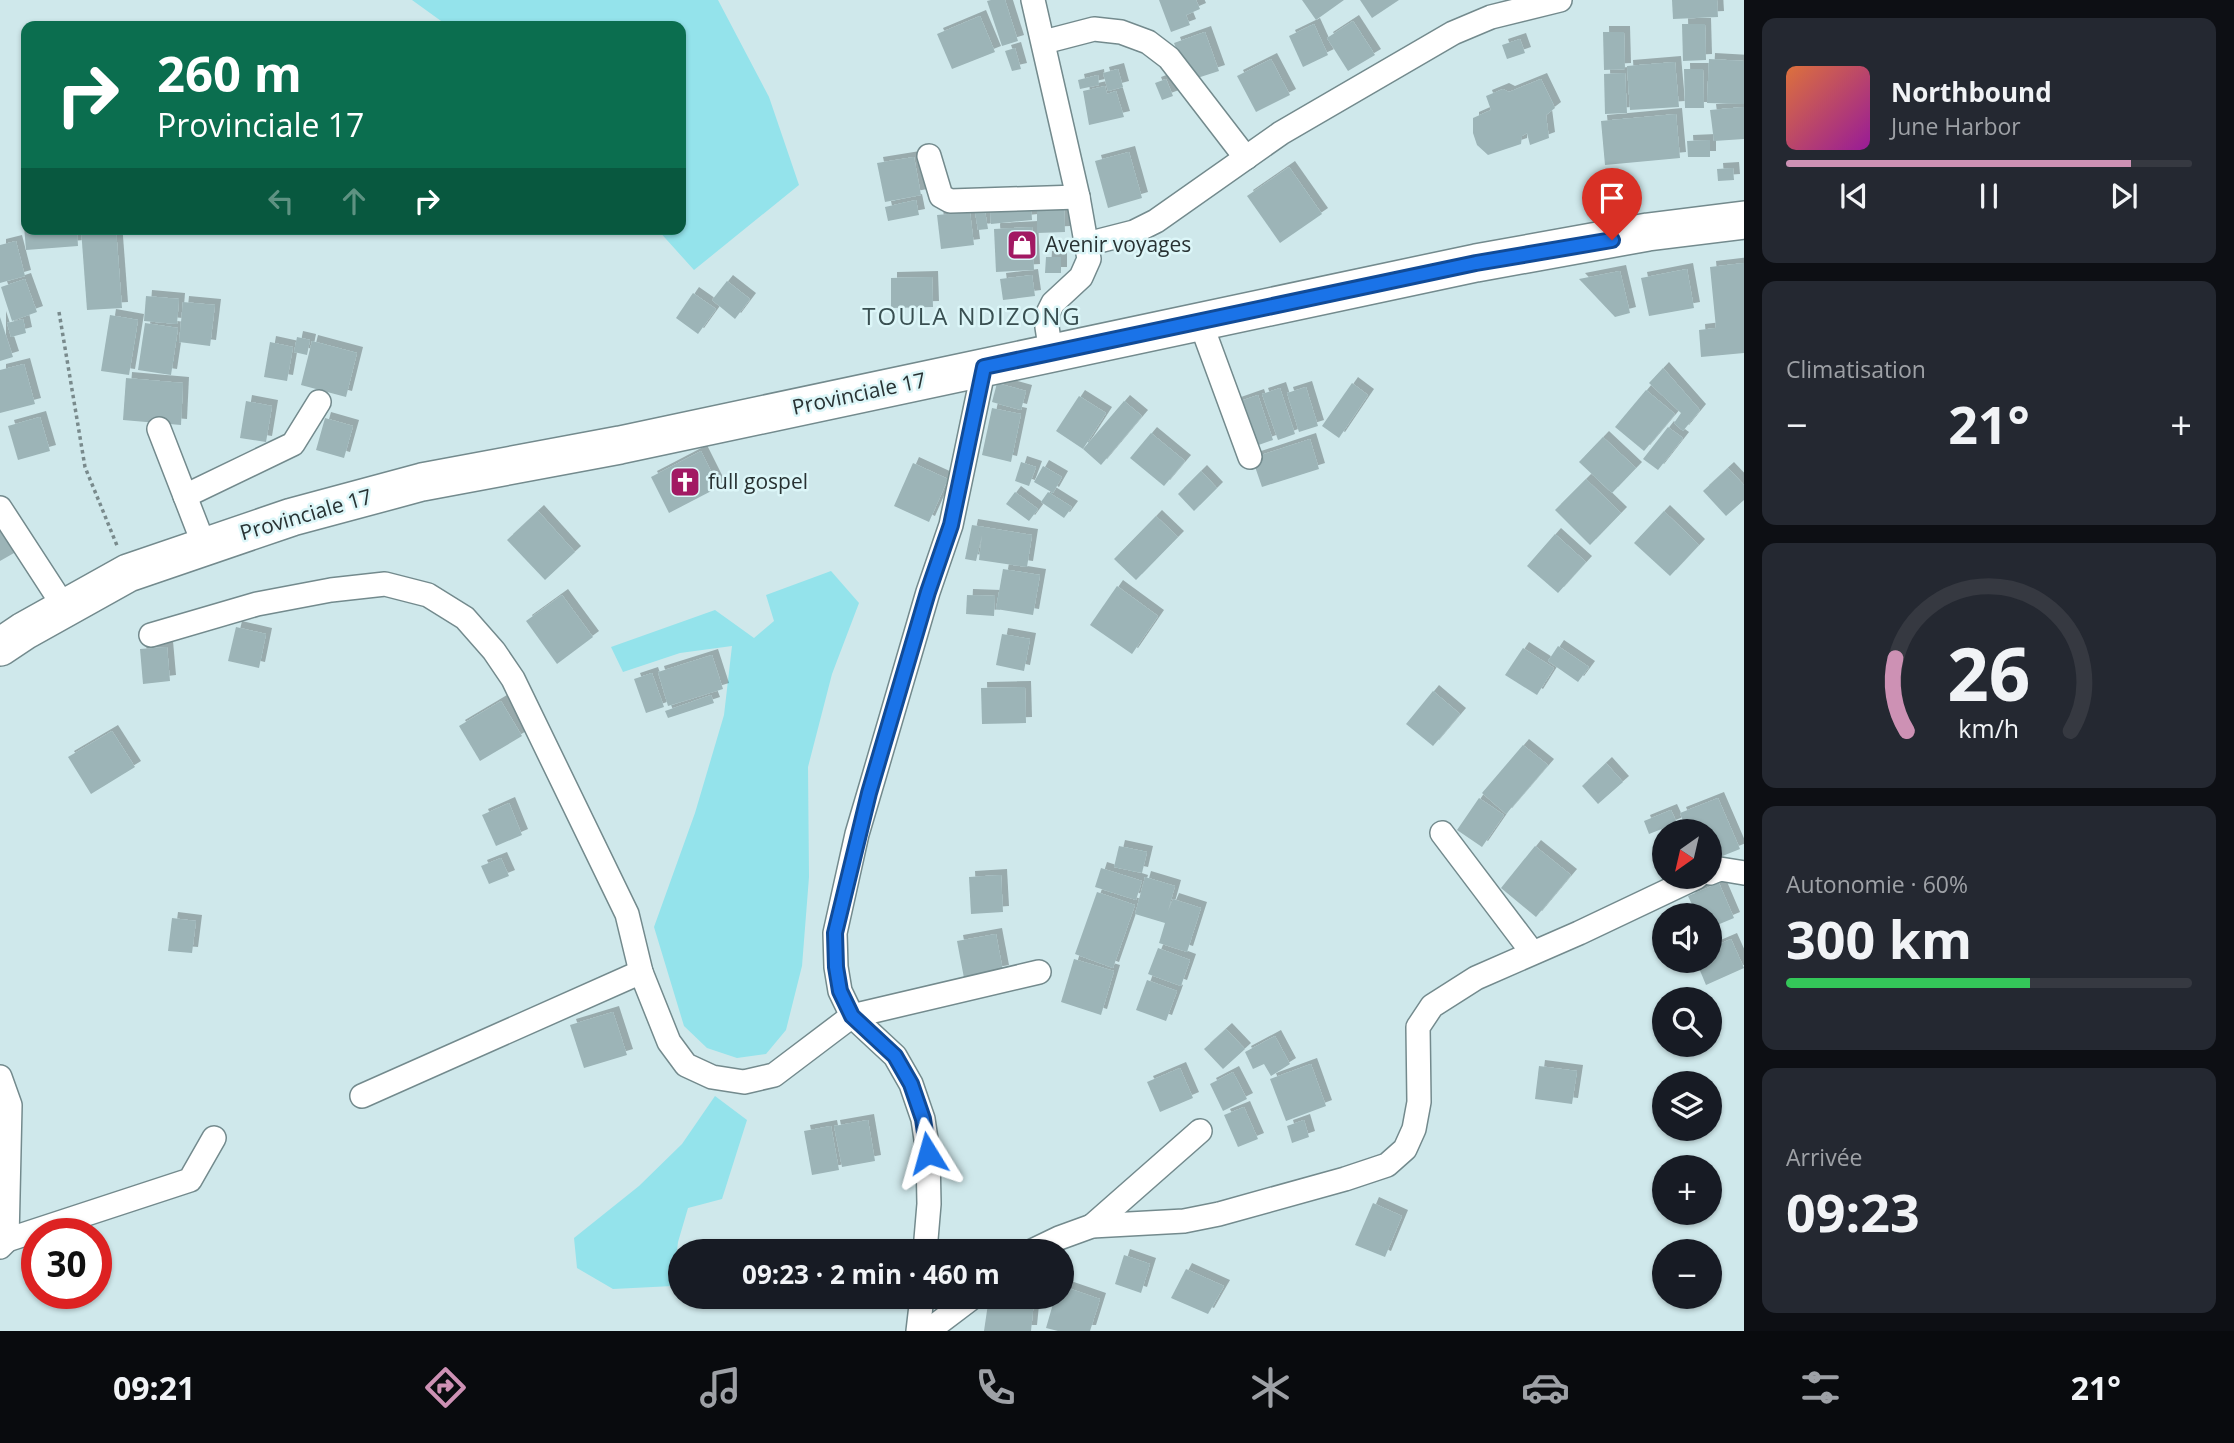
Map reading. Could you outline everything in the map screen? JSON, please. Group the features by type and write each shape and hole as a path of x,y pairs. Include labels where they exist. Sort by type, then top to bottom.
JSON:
{"main road":[{"name":"Provinciale 17","path":"0,648 24,631 128,573 292,517 422,482 607,447 1476,263 1648,232 1744,220"}],"street":[{"path":"1034,0 1078,197 1089,259 1081,277 1053,303 1048,313 1051,353"},
{"path":"1087,244 1134,232 1156,221 1281,133 1453,33 1491,17 1560,0"},
{"path":"1044,41 1094,29 1121,32 1148,42 1169,58 1246,158"},
{"path":"929,156 941,196 950,201 1078,197"},
{"path":"1200,321 1250,457"},
{"path":"926,1239 929,1204 928,1153 923,1119 911,1084 895,1056 852,1016 840,991 835,933 857,834 928,592 951,525 984,367"},
{"path":"185,496 293,444 319,402"},
{"path":"159,429 204,545"},
{"path":"0,508 65,608"},
{"path":"151,635 257,604 331,590 385,584 428,595 465,618 494,651 513,679 532,716 627,914 641,972 669,1042 686,1065 712,1077 744,1082 774,1075 852,1016 1039,972"},
{"path":"1442,833 1532,952"},
{"path":"1722,869 1744,873"},
{"path":"1057,1239 1092,1226 1184,1221 1219,1214 1387,1165 1405,1149 1414,1129 1419,1102 1418,1027 1433,1006 1476,978 1672,889"},
{"path":"362,1096 641,972"},
{"path":"0,1077 10,1105 4,1243 190,1180 215,1139"},
{"path":"1092,1226 1200,1131"},
{"path":"918,1331 921,1309"},
{"path":"928,1331 958,1309"}],"path":[{"path":"60,312 85,467 128,573"}],"shaded area":[{"path":"412,0 718,0 769,97 799,185 694,270 662,235 686,235 686,21 441,21"},
{"path":"831,571 859,603 832,674 808,767 809,877 802,966 786,1030 766,1054 737,1058 707,1048 684,1026 654,927 695,813 724,715 732,646 680,653 623,672 611,647 715,610 754,638 774,621 766,595"},
{"path":"715,1096 747,1120 722,1199 688,1208 679,1239 668,1239 668,1286 613,1289 577,1268 574,1238 639,1186 682,1144"}],"building":[{"path":"1005,0 1018,41 1002,46 987,1"},
{"path":"1159,0 1196,0 1200,9 1186,15 1190,25 1171,32"},
{"path":"1302,0 1344,0 1316,20"},
{"path":"1360,0 1399,0 1372,18"},
{"path":"1672,0 1717,0 1718,17 1673,19"},
{"path":"980,16 995,52 952,69 937,34"},
{"path":"1353,21 1375,55 1348,71 1327,38"},
{"path":"1314,24 1328,55 1303,67 1289,36"},
{"path":"1682,24 1705,24 1706,60 1683,61"},
{"path":"1205,32 1219,71 1188,81 1174,43"},
{"path":"1603,32 1624,32 1625,69 1604,70"},
{"path":"1520,39 1525,53 1507,59 1502,45"},
{"path":"1015,48 1021,69 1012,71 1005,51"},
{"path":"1271,59 1290,95 1256,112 1237,76"},
{"path":"1709,59 1744,61 1744,104 1707,103"},
{"path":"1675,62 1679,107 1630,110 1627,66"},
{"path":"1118,69 1123,87 1108,91 1103,73"},
{"path":"1684,69 1703,69 1704,108 1685,108"},
{"path":"1625,73 1627,113 1605,114 1604,74"},
{"path":"1098,75 1099,85 1080,89 1078,80"},
{"path":"1166,79 1173,96 1162,100 1155,83"},
{"path":"1541,79 1555,108 1546,115 1549,138 1530,145 1527,133 1522,136 1521,144 1488,155 1477,145 1473,133 1473,118 1491,110 1486,96 1503,89 1509,92"},
{"path":"1105,86 1107,94 1116,91 1124,117 1089,125 1083,91"},
{"path":"1744,107 1744,139 1714,141 1710,110"},
{"path":"1676,114 1680,158 1605,165 1601,121"},
{"path":"1710,140 1710,157 1688,157 1687,141"},
{"path":"1129,152 1142,198 1108,208 1095,161"},
{"path":"914,157 921,195 885,202 877,163"},
{"path":"1289,167 1322,214 1280,243 1247,196"},
{"path":"1733,168 1734,180 1718,181 1717,169"},
{"path":"916,200 919,215 888,221 885,207"},
{"path":"1031,204 1032,220 991,224 990,209"},
{"path":"1064,204 1065,232 1037,233 1037,205"},
{"path":"985,211 988,229 978,230 975,212"},
{"path":"970,212 974,245 941,249 937,215"},
{"path":"1032,227 1034,270 996,272 994,229"},
{"path":"25,235 77,235 78,246 26,250"},
{"path":"81,235 116,235 122,308 87,310"},
{"path":"16,241 25,276 0,283 0,245"},
{"path":"1046,257 1061,257 1061,273 1045,273"},
{"path":"1744,263 1744,353 1701,357 1699,330 1716,328 1710,267"},
{"path":"1687,269 1694,308 1649,316 1641,278"},
{"path":"1620,271 1630,313 1615,317 1579,279"},
{"path":"1032,275 1035,296 1003,300 1000,279"},
{"path":"932,277 933,307 891,308 891,278"},
{"path":"25,279 37,312 12,321 1,287"},
{"path":"727,281 750,299 735,319 712,300"},
{"path":"693,293 716,309 698,334 676,318"},
{"path":"146,296 179,299 177,324 144,321"},
{"path":"183,302 215,305 210,346 179,342"},
{"path":"110,315 138,320 129,375 101,371"},
{"path":"0,317 13,357 0,361"},
{"path":"23,319 26,333 11,337 7,323"},
{"path":"145,323 178,328 171,375 138,370"},
{"path":"297,337 310,340 307,355 294,352"},
{"path":"312,341 357,353 346,397 301,385"},
{"path":"270,342 293,347 287,381 264,377"},
{"path":"24,364 35,404 0,413 0,370"},
{"path":"1663,368 1700,410 1683,431 1674,423 1681,413 1649,383"},
{"path":"126,378 183,383 181,425 123,420"},
{"path":"997,383 1026,391 1021,410 992,402"},
{"path":"1352,383 1368,395 1339,438 1322,426"},
{"path":"1306,387 1318,426 1299,432 1287,393"},
{"path":"1280,388 1295,434 1278,440 1262,394"},
{"path":"1646,390 1675,414 1644,451 1615,427"},
{"path":"1258,395 1273,440 1250,448 1235,403"},
{"path":"1079,396 1106,413 1083,449 1056,431"},
{"path":"246,401 272,406 266,442 240,438"},
{"path":"1124,401 1142,416 1101,465 1083,449"},
{"path":"992,408 1021,414 1011,462 982,455"},
{"path":"40,417 50,451 18,460 8,426"},
{"path":"325,418 353,426 344,458 316,450"},
{"path":"1668,427 1683,438 1658,470 1643,459"},
{"path":"1151,433 1185,461 1164,486 1130,458"},
{"path":"1603,437 1636,468 1612,493 1579,462"},
{"path":"1310,439 1319,469 1262,487 1252,458"},
{"name":"full gospel","path":"701,451 719,487 669,513 651,477"},
{"path":"1021,462 1036,467 1029,486 1015,481"},
{"path":"913,463 948,479 929,522 894,506"},
{"path":"1043,466 1062,477 1053,493 1034,482"},
{"path":"1728,468 1744,485 1744,500 1726,516 1703,491"},
{"path":"1201,471 1217,488 1194,511 1178,494"},
{"path":"1586,479 1621,513 1590,545 1555,510"},
{"path":"1015,492 1038,509 1029,521 1006,504"},
{"path":"1048,492 1072,507 1064,518 1041,502"},
{"path":"538,511 575,552 545,580 507,540"},
{"path":"1664,511 1699,545 1670,576 1634,543"},
{"path":"0,512 21,549 0,561"},
{"path":"1156,516 1178,537 1136,580 1114,559"},
{"path":"972,525 1032,535 1027,567 979,560 982,535 976,561 965,559"},
{"path":"1555,534 1586,562 1558,593 1527,566"},
{"path":"1003,569 1040,575 1033,615 996,609"},
{"path":"1117,586 1158,616 1132,654 1090,625"},
{"path":"562,595 593,637 557,664 526,621"},
{"path":"967,595 995,596 994,616 966,614"},
{"path":"236,627 266,634 259,668 228,661"},
{"path":"1002,634 1030,639 1024,671 996,665"},
{"path":"1558,646 1589,667 1578,682 1548,661"},
{"path":"167,647 170,681 143,684 140,649"},
{"path":"1523,648 1554,668 1537,695 1505,675"},
{"path":"712,655 723,689 668,706 658,672"},
{"path":"652,673 664,707 646,713 634,679"},
{"path":"1025,687 1026,723 982,724 981,688"},
{"path":"1433,691 1460,714 1433,746 1406,724"},
{"path":"711,695 714,703 668,718 665,711"},
{"path":"501,701 522,736 480,761 459,726"},
{"path":"112,731 135,767 91,794 68,757"},
{"path":"1523,745 1548,765 1506,814 1482,793"},
{"path":"1606,763 1623,782 1598,804 1582,786"},
{"path":"1479,798 1504,815 1482,847 1457,830"},
{"path":"1718,798 1740,849 1722,856 1722,819 1682,819 1680,813"},
{"path":"509,803 522,835 496,846 482,815"},
{"path":"1671,810 1675,819 1652,819 1652,833 1649,834 1644,821"},
{"path":"1119,846 1147,852 1142,873 1114,867"},
{"path":"1535,846 1571,875 1536,917 1501,888"},
{"path":"501,858 509,876 489,884 481,866"},
{"path":"1101,868 1142,881 1136,900 1095,887"},
{"path":"1001,875 1003,912 971,914 969,877"},
{"path":"1145,877 1175,886 1168,911 1173,899 1201,908 1187,952 1159,943 1165,923 1135,914"},
{"path":"1705,889 1722,889 1734,918 1722,923 1722,903 1691,903 1688,896"},
{"path":"1097,892 1135,905 1113,968 1075,954"},
{"path":"172,918 196,921 192,953 168,951"},
{"path":"996,934 1003,971 964,978 957,941"},
{"path":"1731,939 1744,968 1706,985 1701,973 1722,973 1722,943"},
{"path":"1158,948 1190,960 1181,986 1148,974"},
{"path":"1074,959 1114,971 1101,1015 1061,1002"},
{"path":"1147,980 1177,991 1166,1021 1136,1010"},
{"path":"613,1012 627,1055 584,1068 570,1025"},
{"path":"1226,1029 1245,1049 1223,1069 1204,1049"},
{"path":"1275,1036 1290,1064 1271,1076 1264,1064 1253,1069 1245,1052"},
{"path":"1311,1064 1326,1106 1286,1121 1270,1079"},
{"path":"1539,1066 1577,1071 1572,1104 1535,1099"},
{"path":"1180,1068 1193,1098 1160,1112 1147,1082"},
{"path":"1233,1072 1247,1099 1223,1111 1210,1084"},
{"path":"1244,1107 1258,1139 1238,1147 1224,1115"},
{"path":"868,1120 875,1161 842,1167 834,1126"},
{"path":"1304,1120 1309,1137 1292,1143 1287,1126"},
{"path":"831,1126 839,1170 812,1175 804,1131"},
{"path":"1373,1203 1402,1216 1385,1257 1355,1245"},
{"path":"1124,1255 1150,1264 1141,1293 1115,1284"},
{"path":"1186,1269 1224,1286 1208,1314 1171,1298"},
{"path":"1074,1290 1100,1299 1090,1331 1058,1331 1046,1328 1052,1309 1074,1309"},
{"path":"987,1309 1033,1309 1031,1331 984,1331"}],"place":[{"name":"Avenir voyages","path":"1022,245"},
{"name":"full gospel","path":"685,482"}],"district":[{"name":"TOULA NDIZONG","path":"972,317"}],"route":[{"path":"928,1153 923,1119 911,1084 895,1056 852,1016 840,991 835,933 857,834 928,592 951,525 984,367 1476,263 1612,240"}]}
